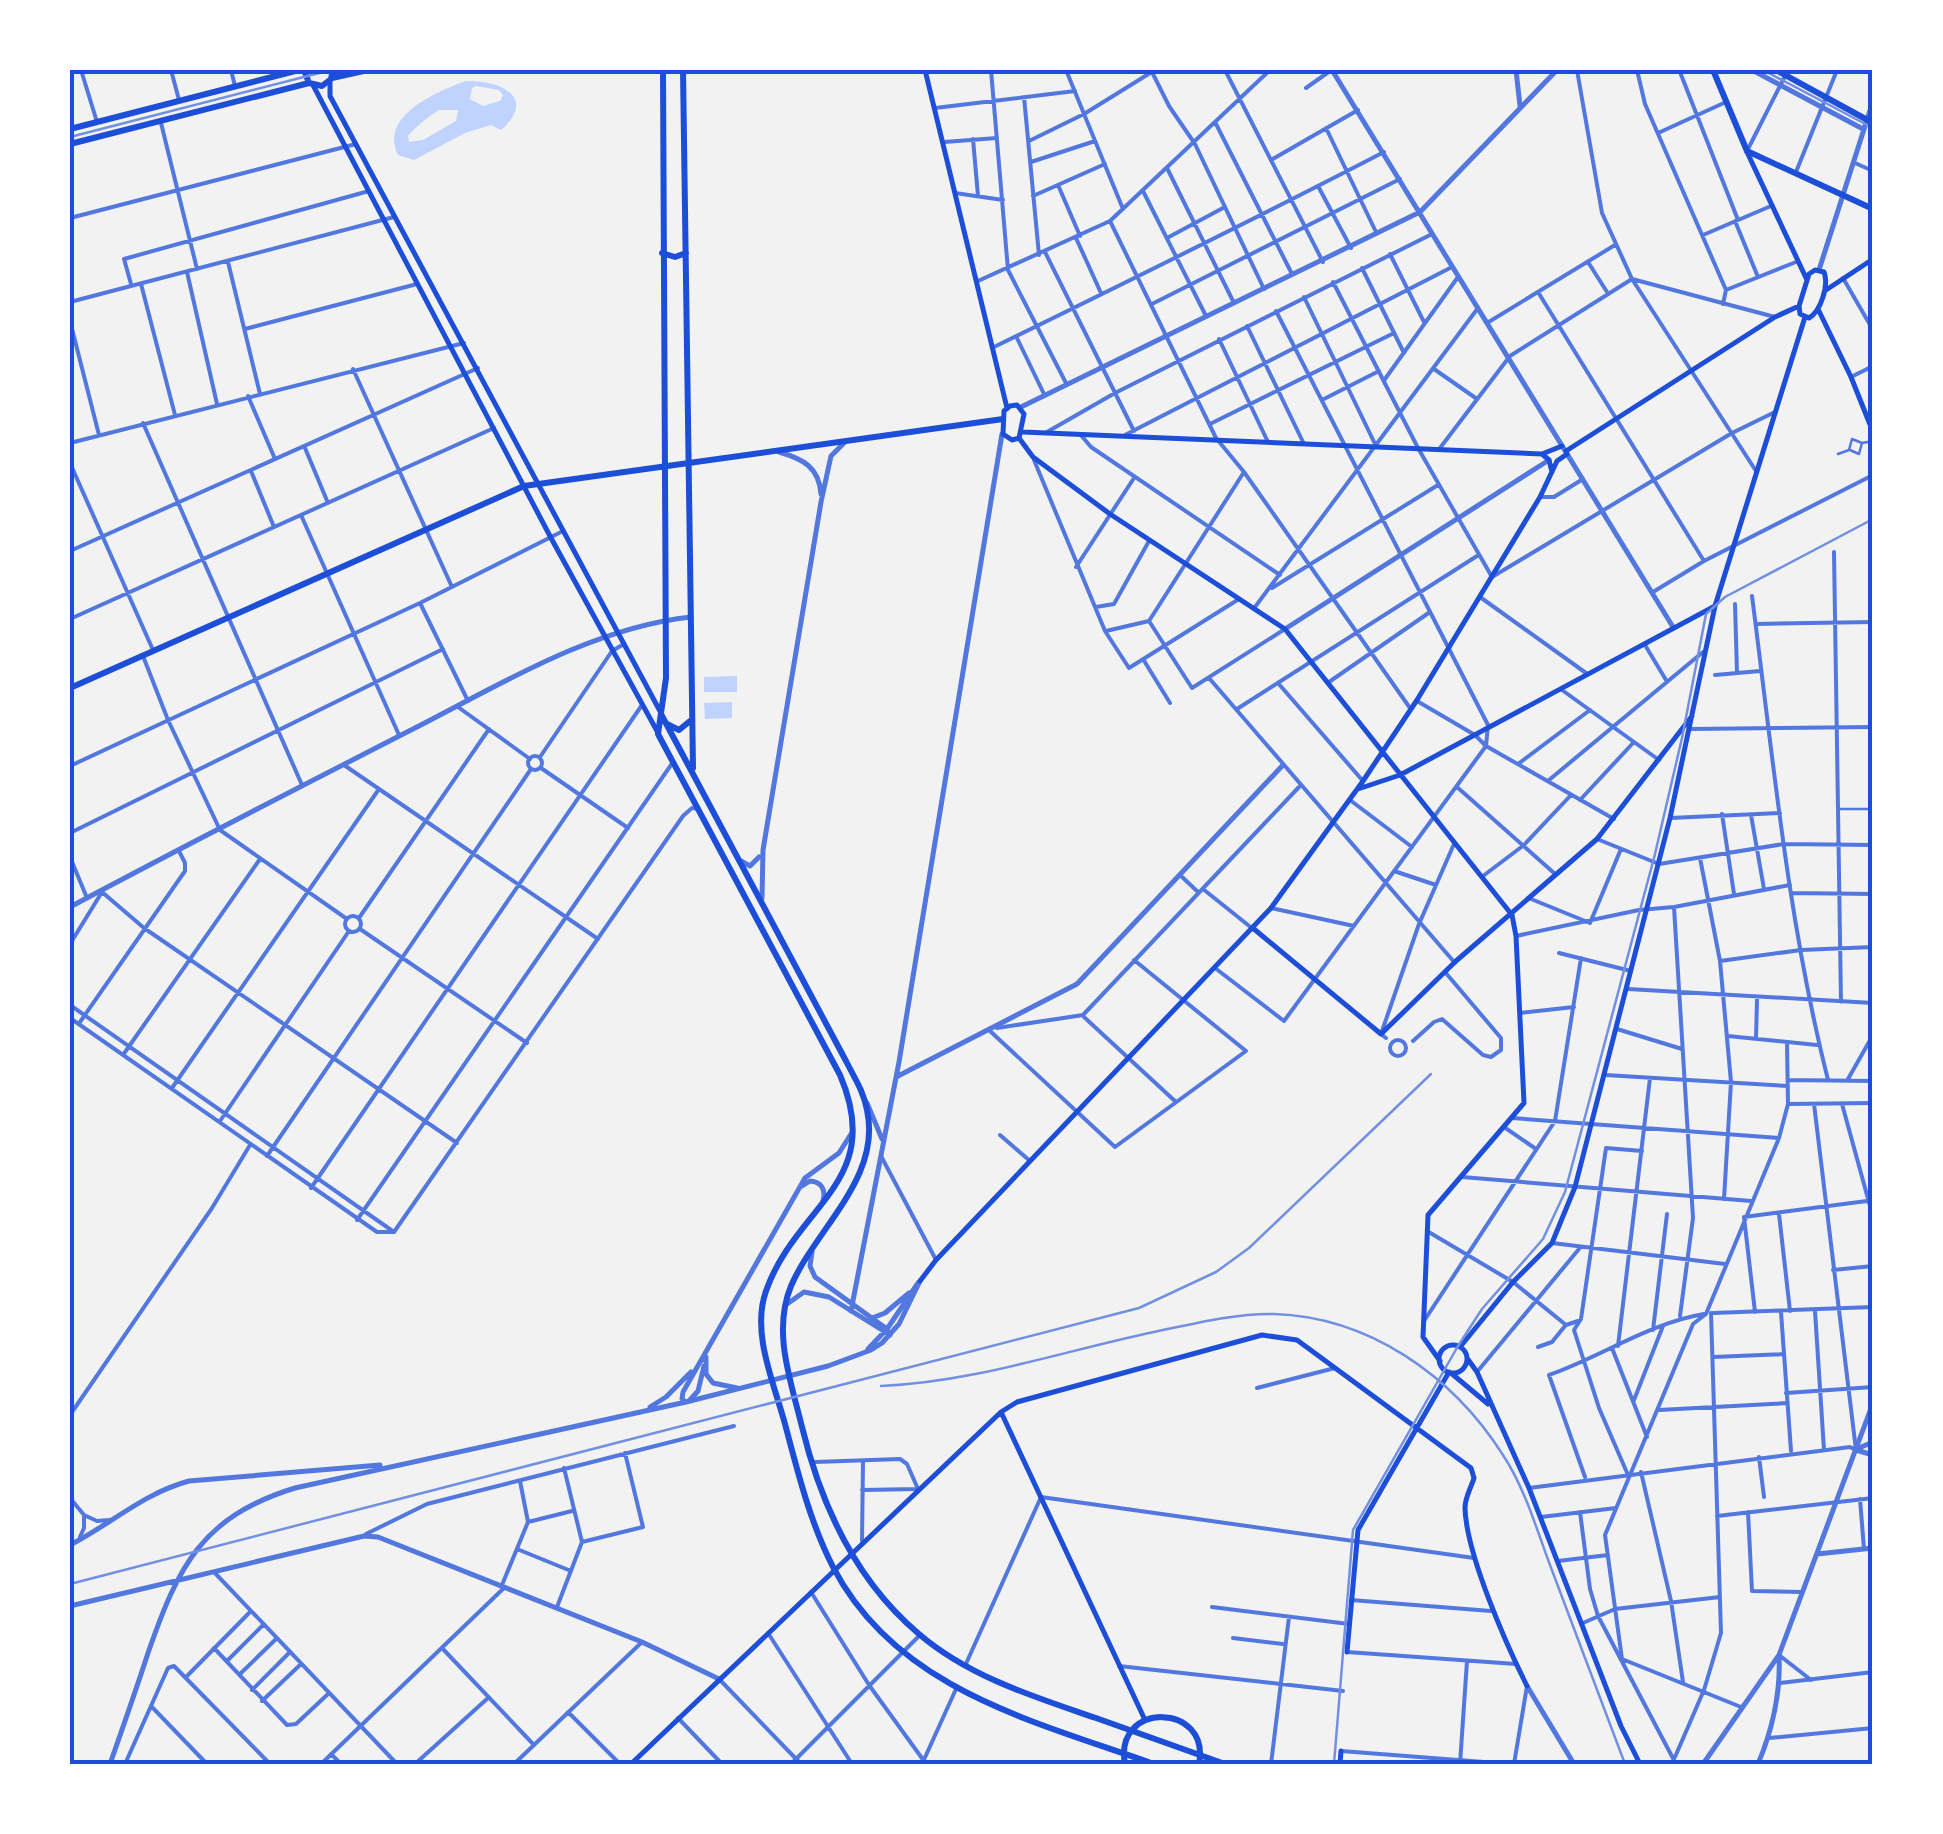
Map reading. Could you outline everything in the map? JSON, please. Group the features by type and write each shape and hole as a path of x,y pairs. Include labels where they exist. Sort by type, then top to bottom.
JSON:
{"main road":[{"path":"70,129 301,70 311,84 840,1075 854,1126 850,1159 780,1262 765,1292 761,1332 802,1490 834,1569 853,1598 902,1653 956,1689 1123,1760 1154,1764"},
{"path":"70,144 311,84 322,86 331,77 368,70"},
{"path":"658,734 666,686 663,70"},
{"path":"684,70 694,774"},
{"path":"925,70 994,347 1007,408 1003,431 1008,439 1047,432 1135,433 1542,454 1565,450"},
{"path":"1776,70 1786,72 1870,121"},
{"path":"1714,71 1807,280"},
{"path":"331,77 330,96 865,1100 870,1126 865,1160 845,1200 791,1286 785,1306 783,1340 810,1463 823,1500 851,1553 895,1611 920,1635 966,1666 1200,1760 1224,1764"},
{"path":"1746,150 1873,208"},
{"path":"663,230 674,226 686,230"},
{"path":"662,253 675,257 686,253"},
{"path":"1824,292 1873,259"},
{"path":"1460,1348 1512,1282 1552,1243 1575,1187 1670,818 1714,606 1805,317 1799,306 1807,280 1812,271 1820,270 1826,277 1824,292 1818,310 1812,317 1805,317"},
{"path":"920,1281 1271,908 1357,790 1416,700 1565,450 1775,316 1799,306"},
{"path":"1818,310 1873,432"},
{"path":"1007,408 1021,408 1021,435 1033,457 1149,542 1285,629 1512,915 1524,1103 1428,1215 1427,1231 1423,1338 1450,1373 1490,1406"},
{"path":"70,688 537,482 1004,419"},
{"path":"1542,454 1549,460 1552,472"},
{"path":"1357,790 1400,775 1714,606"},
{"path":"666,724 682,729 692,716"},
{"path":"1253,929 1384,1036 1445,972 1597,840 1685,720 1692,716"},
{"path":"748,902 758,895"},
{"path":"633,1764 1001,1412 1017,1402 1262,1334 1297,1340 1392,1413 1417,1426 1474,1473 1465,1504 1474,1558 1527,1686"},
{"path":"1427,1345 1460,1348 1477,1372 1529,1488 1621,1726 1640,1764"},
{"path":"1440,1361 1442,1351 1451,1346"},
{"path":"1347,1652 1358,1530 1450,1373 1462,1370 1467,1358"},
{"path":"1001,1412 1145,1720"},
{"path":"1123,1760 1132,1731 1145,1720 1163,1716 1181,1721 1195,1734 1200,1760"},
{"path":"1340,1764 1341,1752"}],"street":[{"path":"82,70 96,122"},
{"path":"171,70 179,100"},
{"path":"231,70 236,86"},
{"path":"992,70 1008,270 1066,384"},
{"path":"1066,70 1123,209"},
{"path":"1224,70 1323,262"},
{"path":"977,282 1110,221 1270,70"},
{"path":"1306,88 1332,70 1673,627"},
{"path":"1516,70 1520,106"},
{"path":"1021,408 1420,212 1556,70"},
{"path":"1577,70 1602,213 1632,279 1756,471"},
{"path":"1637,70 1645,104 1726,290 1723,304"},
{"path":"1676,70 1758,277"},
{"path":"1752,70 1873,134"},
{"path":"1795,175 1837,70"},
{"path":"1029,141 1084,114 1152,71 1169,106 1195,144 1264,290"},
{"path":"1746,150 1786,72"},
{"path":"934,108 1075,91"},
{"path":"1024,97 1042,253 1135,433 1452,267"},
{"path":"1820,270 1863,128 1870,121 1873,101"},
{"path":"1658,134 1727,102"},
{"path":"1270,160 1358,110"},
{"path":"160,120 197,269"},
{"path":"1216,122 1293,276"},
{"path":"1326,128 1377,234"},
{"path":"944,142 997,138"},
{"path":"972,140 978,196"},
{"path":"1031,162 1095,141"},
{"path":"70,218 357,144"},
{"path":"994,347 1384,152"},
{"path":"1852,162 1873,172"},
{"path":"1033,196 1105,164"},
{"path":"1167,168 1234,303"},
{"path":"1152,304 1400,179"},
{"path":"1058,185 1102,294"},
{"path":"1318,185 1351,248"},
{"path":"132,286 124,259 369,191"},
{"path":"1143,191 1206,316"},
{"path":"955,192 1002,200"},
{"path":"1703,235 1772,206"},
{"path":"1167,238 1223,208"},
{"path":"70,302 396,217"},
{"path":"1110,221 1216,438 1410,708"},
{"path":"1047,432 1115,392 1432,234"},
{"path":"1486,323 1616,244"},
{"path":"1390,254 1425,324"},
{"path":"228,261 260,394"},
{"path":"1588,262 1607,292"},
{"path":"1726,290 1796,262"},
{"path":"1362,268 1404,353"},
{"path":"186,272 217,405"},
{"path":"1384,380 1458,277"},
{"path":"1843,278 1873,330"},
{"path":"1440,448 1510,356 1632,279 1775,316"},
{"path":"1332,282 1418,448 1492,577 1732,432 1775,412"},
{"path":"141,284 175,414"},
{"path":"245,329 417,284"},
{"path":"1538,292 1704,561"},
{"path":"1304,297 1376,446"},
{"path":"1255,607 1478,308"},
{"path":"1215,968 1284,1021 1486,746 1488,725 1276,311"},
{"path":"70,321 98,435"},
{"path":"1247,326 1303,442"},
{"path":"1209,424 1394,333"},
{"path":"1016,336 1044,394"},
{"path":"1219,339 1267,440"},
{"path":"70,443 464,343"},
{"path":"1851,377 1873,366"},
{"path":"70,551 478,368"},
{"path":"1434,368 1477,400"},
{"path":"353,369 452,587"},
{"path":"1322,400 1379,371"},
{"path":"248,396 275,460"},
{"path":"143,423 303,786"},
{"path":"70,618 494,428"},
{"path":"852,1308 899,1062 1003,431"},
{"path":"1078,433 1091,447 1280,575"},
{"path":"1849,450 1852,439 1862,443 1873,441"},
{"path":"764,905 760,880 763,850 822,502 832,456 844,443"},
{"path":"1838,454 1849,450 1858,454 1862,443"},
{"path":"304,447 328,504"},
{"path":"779,452 812,467 818,475 822,502"},
{"path":"1033,457 1076,567 1106,631 1129,668 1240,598"},
{"path":"1149,621 1192,688 1549,460"},
{"path":"70,463 154,650"},
{"path":"251,471 274,527"},
{"path":"1106,631 1149,621 1244,472"},
{"path":"1653,592 1732,546 1873,475"},
{"path":"1076,567 1135,477"},
{"path":"1540,497 1554,497 1583,479"},
{"path":"1268,591 1438,484"},
{"path":"301,516 400,736"},
{"path":"70,766 420,603 563,531"},
{"path":"1095,607 1114,604 1149,542"},
{"path":"1834,552 1841,1002"},
{"path":"1236,710 1478,556"},
{"path":"1752,596 1790,885 1809,1000 1828,1080"},
{"path":"1480,597 1588,674"},
{"path":"420,603 468,701"},
{"path":"1735,604 1737,673"},
{"path":"1329,682 1430,612"},
{"path":"70,907 468,701 604,636 691,617"},
{"path":"1756,624 1873,622"},
{"path":"541,768 540,757 612,650 624,644"},
{"path":"1644,644 1666,680"},
{"path":"1547,781 1706,648"},
{"path":"70,833 444,649"},
{"path":"142,656 220,830 347,919"},
{"path":"1143,659 1170,703"},
{"path":"1715,675 1760,671"},
{"path":"1209,678 1455,963"},
{"path":"1277,682 1363,781"},
{"path":"1562,690 1659,760"},
{"path":"1416,700 1475,735 1486,746 1614,819"},
{"path":"311,1188 642,705"},
{"path":"458,707 530,759 540,757"},
{"path":"1518,764 1590,710"},
{"path":"1690,729 1873,727"},
{"path":"360,929 360,918 489,729"},
{"path":"1580,800 1634,742"},
{"path":"267,1156 531,769 530,759"},
{"path":"357,1220 674,762"},
{"path":"344,765 598,939"},
{"path":"896,1077 1077,984 1283,765"},
{"path":"531,769 541,768 628,828"},
{"path":"994,1030 1082,1016 1300,786"},
{"path":"1457,786 1557,876"},
{"path":"172,1088 380,789"},
{"path":"1481,877 1524,845 1571,795"},
{"path":"1350,800 1412,847"},
{"path":"394,1232 683,816 692,808 698,809"},
{"path":"1838,809 1873,808"},
{"path":"1670,818 1780,813"},
{"path":"1722,814 1735,895"},
{"path":"1750,814 1764,889"},
{"path":"1597,840 1658,864 1784,844 1873,845"},
{"path":"1404,1052 1406,1048 1384,1036 1419,924 1454,843"},
{"path":"1590,923 1620,849"},
{"path":"739,859 747,866 753,865 763,850"},
{"path":"79,1024 185,871 179,851"},
{"path":"70,856 88,898"},
{"path":"1700,858 1720,960 1732,1082 1724,1199"},
{"path":"123,1055 260,859"},
{"path":"1394,871 1436,885"},
{"path":"1180,875 1253,929"},
{"path":"1516,936 1790,885"},
{"path":"102,892 144,928 457,1143"},
{"path":"70,944 102,892"},
{"path":"1792,893 1873,894"},
{"path":"1530,899 1590,923"},
{"path":"1674,907 1693,1218 1680,1318"},
{"path":"1271,908 1354,926"},
{"path":"347,919 360,918"},
{"path":"219,1122 348,930 347,919"},
{"path":"348,930 360,929 526,1042"},
{"path":"1720,960 1801,950 1873,947"},
{"path":"1559,953 1631,971"},
{"path":"1424,1321 1555,1121 1581,958"},
{"path":"994,1030 1115,1147 1246,1051 1134,960"},
{"path":"1395,1043 1395,1055 1404,1052 1442,1018 1483,1054 1491,1056 1501,1050 1498,1034 1445,972"},
{"path":"1627,989 1873,1004"},
{"path":"1756,1040 1757,998"},
{"path":"70,1005 394,1232"},
{"path":"1520,1013 1574,1007"},
{"path":"1082,1016 1176,1102"},
{"path":"70,1018 357,1220 377,1232 394,1232"},
{"path":"1616,1030 1682,1049"},
{"path":"1728,1036 1819,1044"},
{"path":"1847,1080 1873,1036"},
{"path":"1395,1043 1413,1042"},
{"path":"1676,1761 1721,1633 1718,1462 1709,1314 1744,1217 1780,1138 1788,1104 1786,1043"},
{"path":"899,1062 916,1067"},
{"path":"1605,1075 1732,1082 1873,1081"},
{"path":"1647,1437 1615,1347 1650,1078"},
{"path":"865,1100 880,1108 890,1102"},
{"path":"865,1100 883,1142"},
{"path":"1788,1104 1873,1103"},
{"path":"1814,1104 1856,1450"},
{"path":"1842,1104 1873,1217"},
{"path":"1512,1118 1780,1138"},
{"path":"686,1402 683,1392 808,1173 843,1148 854,1126"},
{"path":"1504,1127 1536,1149"},
{"path":"1000,1135 1030,1161"},
{"path":"70,1415 212,1208 250,1145"},
{"path":"1628,1475 1583,1363 1574,1330 1581,1320 1607,1147 1642,1151"},
{"path":"881,1156 936,1260"},
{"path":"1461,1176 1751,1201"},
{"path":"799,1188 810,1181 819,1184 824,1191 823,1202"},
{"path":"1744,1217 1867,1200"},
{"path":"1652,1330 1667,1214"},
{"path":"1778,1214 1790,1312"},
{"path":"1744,1217 1755,1313"},
{"path":"1427,1231 1512,1282 1566,1324"},
{"path":"816,1243 810,1260 812,1271 852,1308 887,1333"},
{"path":"1552,1243 1727,1264"},
{"path":"1477,1372 1579,1249"},
{"path":"1834,1270 1873,1266"},
{"path":"887,1333 920,1281"},
{"path":"110,1764 165,1603 184,1564 244,1508 273,1494 398,1463 744,1389 863,1353 887,1333 915,1296 920,1281"},
{"path":"857,1291 861,1311"},
{"path":"785,1306 809,1292 824,1294 861,1311 887,1333"},
{"path":"872,1318 910,1293"},
{"path":"1586,1479 1549,1375 1680,1318 1873,1307"},
{"path":"1815,1311 1824,1450"},
{"path":"1781,1312 1791,1453"},
{"path":"1622,1659 1605,1535 1694,1324 1709,1314"},
{"path":"1538,1347 1552,1342 1566,1324 1581,1320"},
{"path":"1633,1403 1663,1326"},
{"path":"686,1402 698,1391 707,1349"},
{"path":"644,1410 674,1390 707,1349"},
{"path":"1713,1356 1784,1354"},
{"path":"705,1361 712,1383 744,1389"},
{"path":"1257,1388 1336,1368"},
{"path":"1786,1393 1873,1387"},
{"path":"1703,1764 1779,1655 1873,1402"},
{"path":"1659,1410 1787,1403"},
{"path":"70,1606 364,1536 428,1504 734,1426"},
{"path":"1856,1450 1873,1442"},
{"path":"1529,1488 1850,1447 1873,1456"},
{"path":"582,1542 643,1526 625,1453"},
{"path":"1759,1456 1764,1497"},
{"path":"810,1463 900,1460 918,1489 862,1490"},
{"path":"862,1461 862,1542"},
{"path":"74,1543 170,1486 189,1481 398,1463"},
{"path":"556,1608 582,1542 564,1468"},
{"path":"1641,1472 1671,1601 1683,1682"},
{"path":"321,1764 504,1586 528,1522 519,1480"},
{"path":"966,1666 1040,1497 1474,1558"},
{"path":"70,1498 84,1515 98,1522 110,1520"},
{"path":"1718,1516 1873,1498"},
{"path":"1860,1500 1864,1548"},
{"path":"1539,1517 1616,1508"},
{"path":"528,1522 574,1510"},
{"path":"1580,1512 1598,1616 1676,1761"},
{"path":"1748,1512 1752,1591 1803,1592"},
{"path":"74,1543 84,1528 84,1515"},
{"path":"364,1536 378,1536 504,1586 642,1642 719,1679 802,1764"},
{"path":"1816,1554 1873,1548"},
{"path":"517,1549 571,1572"},
{"path":"1558,1561 1608,1554"},
{"path":"214,1572 397,1764"},
{"path":"810,1592 923,1762"},
{"path":"1582,1623 1615,1609 1720,1597"},
{"path":"1351,1600 1496,1611"},
{"path":"1212,1607 1349,1624"},
{"path":"186,1678 250,1612"},
{"path":"1272,1764 1290,1617"},
{"path":"226,1662 263,1625"},
{"path":"768,1633 852,1764"},
{"path":"791,1764 920,1635"},
{"path":"1233,1638 1285,1644"},
{"path":"239,1676 276,1639"},
{"path":"514,1764 642,1642"},
{"path":"214,1648 284,1724 293,1726 328,1693"},
{"path":"442,1648 534,1745"},
{"path":"252,1690 290,1652"},
{"path":"1347,1652 1516,1664"},
{"path":"1779,1655 1811,1680"},
{"path":"1758,1764 1780,1683 1779,1655"},
{"path":"1622,1659 1741,1707"},
{"path":"1460,1762 1467,1661"},
{"path":"262,1701 302,1664"},
{"path":"124,1764 168,1668 174,1666 270,1764"},
{"path":"1120,1666 1343,1691"},
{"path":"1780,1683 1873,1672"},
{"path":"1341,1752 1512,1764 1527,1686"},
{"path":"1527,1686 1574,1764"},
{"path":"923,1762 956,1689"},
{"path":"415,1764 488,1698"},
{"path":"151,1706 207,1764"},
{"path":"568,1712 620,1764"},
{"path":"678,1718 722,1764"},
{"path":"1768,1738 1873,1728"},
{"path":"332,1754 341,1764"},
{"path":"1396,1764 1397,1755"}],"water":[{"path":"479,81 502,87 515,100 512,118 501,130 491,125 465,133 414,160 398,155 394,141 403,117 454,85","holes":["476,86 499,90 503,95 500,101 483,106 470,99","439,110 458,110 456,121 423,140 409,142 411,132"]},
{"path":"737,676 737,692 704,692 704,677"},
{"path":"732,702 732,718 705,719 704,703"}],"tram line":[{"path":"70,137 331,70"},
{"path":"1763,70 1873,128"},
{"path":"1334,1764 1353,1530 1458,1346 1482,1309 1543,1239 1565,1192 1655,854 1706,614 1725,597 1873,519"}],"railway":[{"path":"70,1584 1139,1308 1216,1272 1249,1248 1431,1074"},
{"path":"881,1386 951,1379 1245,1315 1309,1318 1375,1339 1433,1376 1459,1400 1503,1455 1531,1512 1625,1764"}]}
